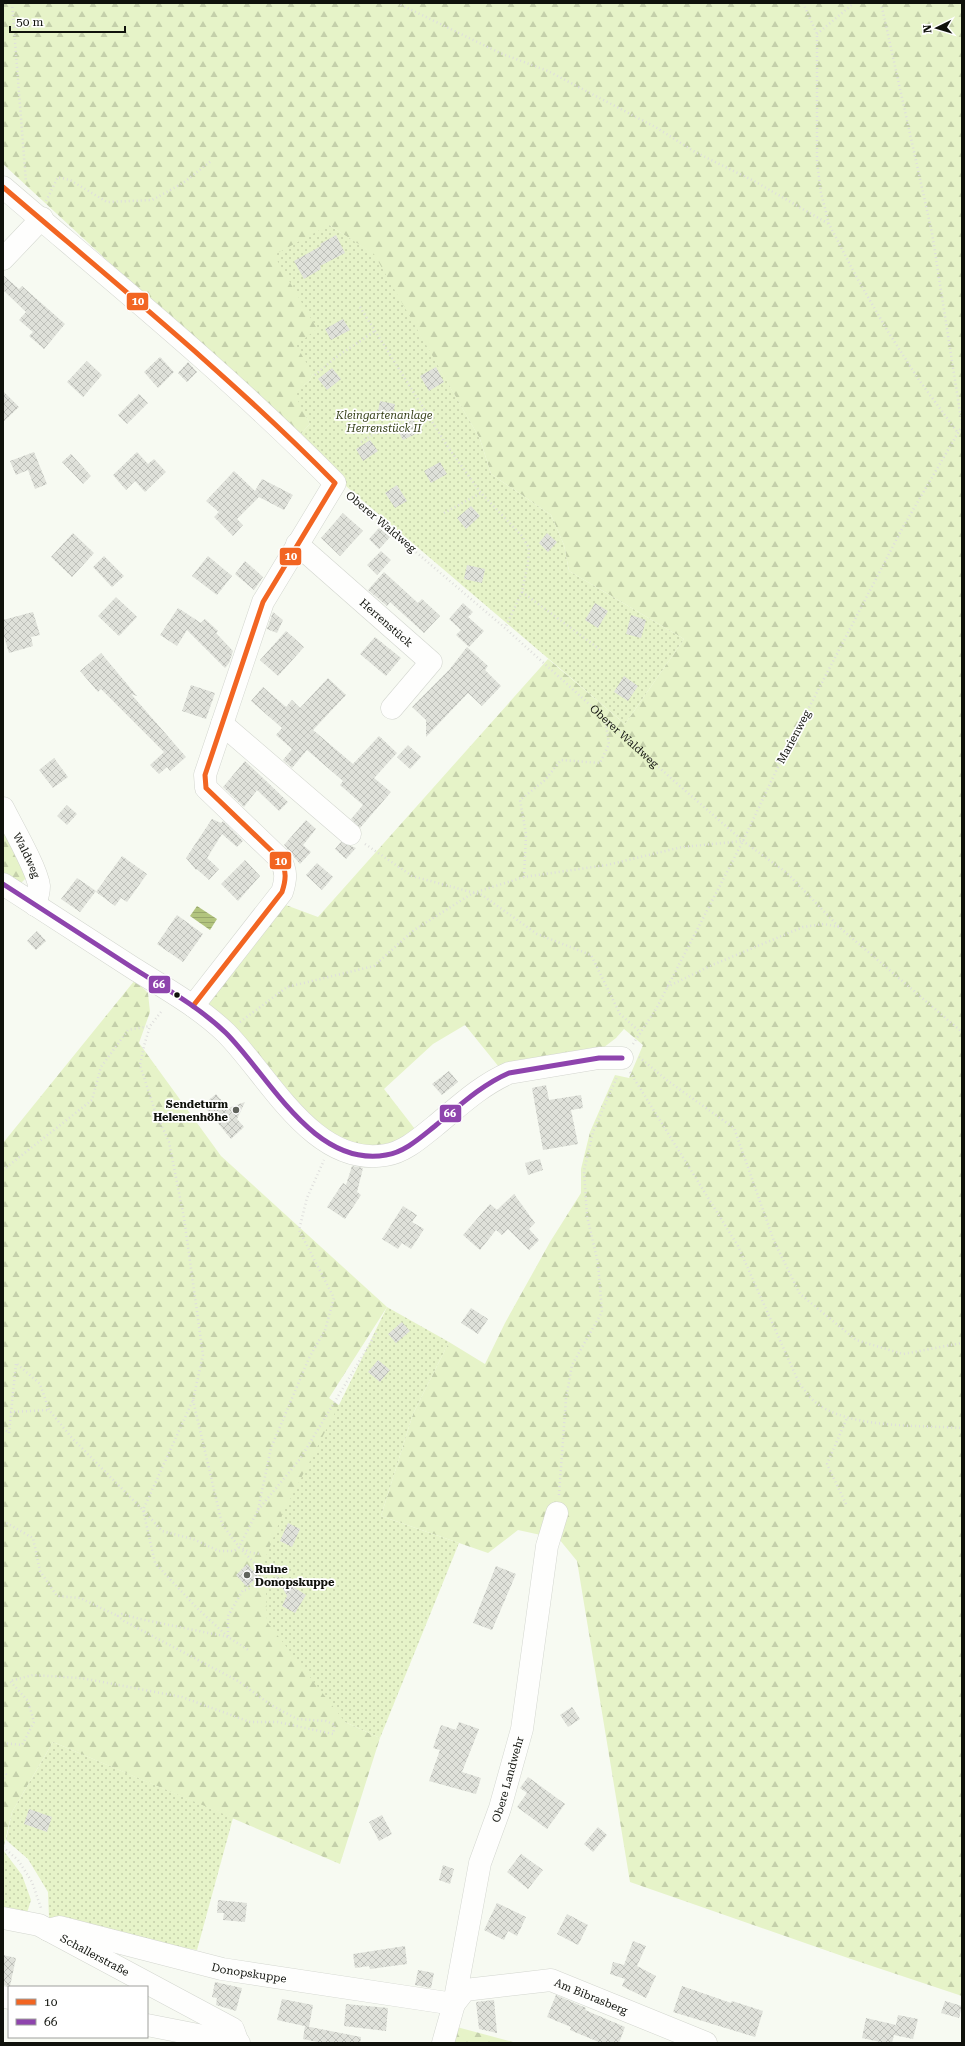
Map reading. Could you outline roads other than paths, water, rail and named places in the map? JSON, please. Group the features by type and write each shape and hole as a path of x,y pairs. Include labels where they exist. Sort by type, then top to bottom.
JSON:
{"street":[{"path":"3,187 222,376 307,454 335,483 263,602 205,775 206,788 280,859 285,868 286,880 282,892 193,1006"},
{"path":"3,259 36,214"},
{"name":"Herrenstück","path":"297,544 431,662 392,708"},
{"path":"222,724 350,834"},
{"name":"Waldweg","path":"3,808 39,885 39,894 35,905"},
{"path":"3,884 193,1006 226,1033 308,1128 329,1144 349,1153 380,1156 388,1155 416,1142 482,1088 509,1073 629,1054"},
{"name":"Obere Landwehr","path":"443,2043 454,2004 480,1863 500,1808 522,1729 547,1546 557,1513"},
{"name":"Schallerstraße","path":"3,1918 44,1927 234,2029 238,2043"},
{"name":"Donopskuppe","path":"44,1927 59,1928 222,1968 454,2004"},
{"name":"Am Bibrasberg","path":"454,2004 465,1990 551,1980 706,2043"},
{"path":"148,2025 238,2043"}],"place":[{"name":"Sendeturm Helenenhöhe","path":"236,1110"},
{"name":"Ruine Donopskuppe","path":"247,1575"}],"park label":[{"name":"Kleingartenanlage Herrenstück II","path":"384,421"}]}
